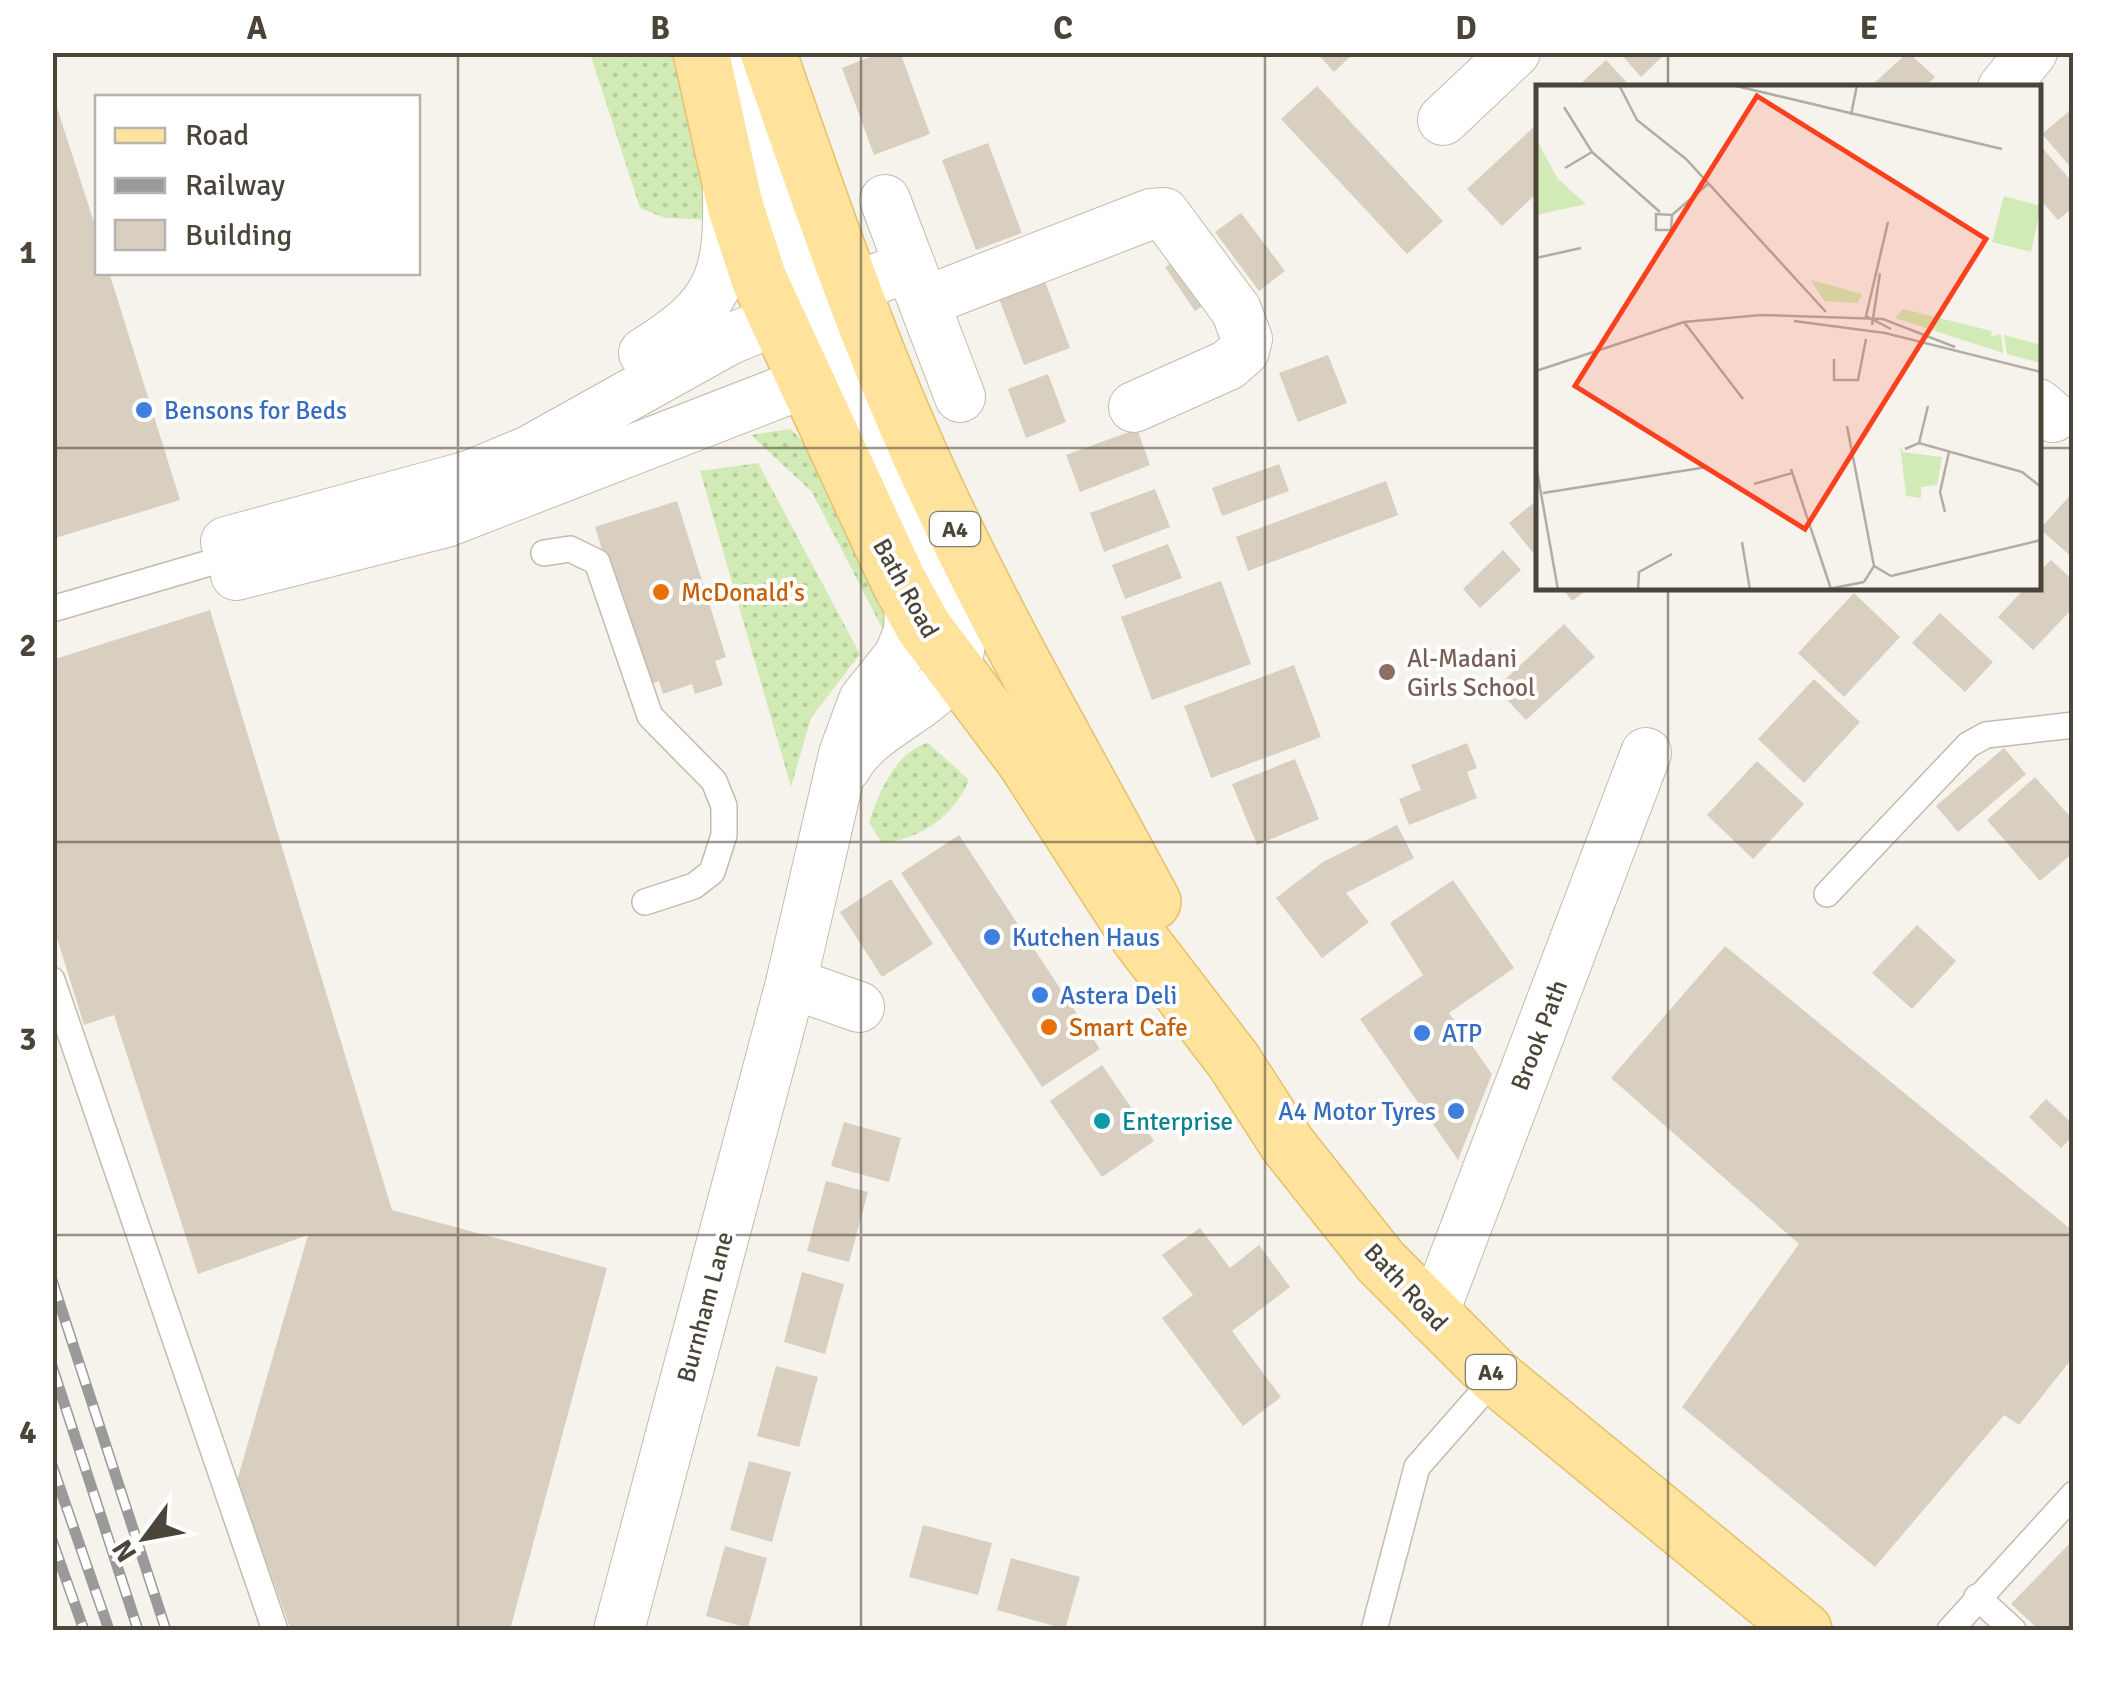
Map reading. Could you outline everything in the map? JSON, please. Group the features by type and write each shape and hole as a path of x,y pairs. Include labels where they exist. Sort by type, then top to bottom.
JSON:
{"main road":[{"name":"Bath Road","path":"702,52 750,255 837,313"},
{"name":"Bath Road","path":"768,52 837,313 936,491 1014,704 1140,939 1234,1060 1341,1215 1432,1317 1496,1376 1804,1630"},
{"name":"Bath Road","path":"837,313 803,381 929,654 1014,704"}],"street":[{"path":"743,52 837,313 864,413 952,612 929,654"},
{"path":"1443,120 1515,52"},
{"path":"2006,85 2032,52"},
{"path":"454,481 697,318 721,274 725,256 728,172"},
{"path":"885,200 960,396"},
{"path":"231,558 454,481 529,450 701,354 837,313 916,284 1151,214 1164,214 1236,310 1248,339 1234,361 1134,407"},
{"path":"231,558 460,518 803,381"},
{"path":"747,405 771,405 806,415 839,455"},
{"name":"Burnham Lane","path":"619,1630 792,983 837,784 864,700 929,654"},
{"name":"Brook Path","path":"1432,1317 1646,753"},
{"path":"792,983 859,1007"}],"lane":[{"path":"544,553 570,549 597,562 650,716 714,781 724,806 724,835 712,872 694,886 645,902"},
{"path":"52,609 231,558"},
{"path":"1828,894 1968,745 1986,735 2074,725"},
{"path":"52,980 275,1630"},
{"path":"1374,1630 1418,1467 1496,1376"},
{"path":"1950,1630 2074,1494"},
{"path":"1977,1596 2013,1630"}],"green space":[{"path":"590,53 680,53 716,220 665,218 640,208"},
{"path":"791,429 815,455 891,613 883,630 812,492 751,435"},
{"path":"758,463 860,654 811,718 791,787 700,471"},
{"path":"928,743 969,780 954,805 934,824 910,836 882,843 869,822 878,799 898,764"}],"building":[{"path":"883,52 900,52 930,134 874,155 842,68"},
{"path":"1316,52 1355,52 1334,72"},
{"path":"1619,52 1667,52 1641,77"},
{"path":"1908,52 1935,77 1926,85 1872,85"},
{"path":"1606,60 1629,85 1579,85"},
{"path":"1317,86 1443,221 1407,254 1281,119"},
{"path":"52,92 95,226 95,275 110,275 180,500 52,539"},
{"path":"2074,107 2074,171 2042,134"},
{"path":"1536,125 1536,194 1502,226 1467,189"},
{"path":"988,143 1022,233 976,250 942,160"},
{"path":"2041,146 2074,184 2074,207 2058,220 2041,200"},
{"path":"1241,213 1285,271 1259,291 1215,232"},
{"path":"1183,255 1213,299 1195,311 1165,267"},
{"path":"1040,268 1070,348 1024,365 994,285"},
{"path":"1328,355 1347,403 1298,422 1279,373"},
{"path":"1048,374 1066,422 1026,438 1008,389"},
{"path":"1137,429 1150,465 1080,492 1066,455"},
{"path":"1279,464 1289,491 1222,516 1212,488"},
{"path":"1386,481 1398,515 1248,571 1236,537"},
{"path":"1155,489 1170,527 1104,552 1090,513"},
{"path":"2074,491 2074,559 2041,528"},
{"name":"McDonald's","path":"677,501 726,657 715,661 723,685 695,694 692,684 663,694 659,681 645,686 595,527"},
{"path":"1536,501 1536,557 1509,523"},
{"path":"1168,544 1182,578 1125,599 1112,565"},
{"path":"1503,550 1521,570 1480,608 1463,589"},
{"path":"2051,560 2074,581 2074,607 2033,650 1998,617 2023,590 2041,590 2041,570"},
{"path":"1221,581 1251,664 1152,700 1121,617"},
{"path":"1564,590 1586,590 1572,601"},
{"path":"1854,593 1900,637 1844,697 1798,653"},
{"path":"210,610 392,1210 607,1268 510,1630 291,1630 237,1481 308,1235 198,1274 114,1015 84,1025 52,922 52,660"},
{"path":"1940,613 1993,662 1965,692 1912,643"},
{"path":"1564,624 1595,657 1526,720 1496,688"},
{"path":"1294,665 1321,737 1211,778 1184,706"},
{"path":"1814,679 1860,722 1804,783 1758,739"},
{"path":"1467,743 1477,768 1467,772 1477,798 1409,825 1399,799 1421,790 1411,765"},
{"path":"2004,748 2026,774 1958,832 1936,806"},
{"path":"1295,759 1319,819 1257,845 1232,784"},
{"path":"1757,761 1804,804 1753,859 1707,815"},
{"path":"2035,777 2074,821 2074,852 2040,881 1987,820"},
{"path":"1397,825 1414,858 1346,893 1369,922 1322,958 1276,898 1323,862"},
{"path":"959,835 1100,1049 1042,1087 901,873"},
{"path":"891,879 933,944 882,977 840,912"},
{"path":"1453,880 1514,968 1449,1013 1492,1074 1458,1160 1360,1019 1423,975 1390,923"},
{"path":"1917,925 1956,961 1912,1009 1872,973"},
{"path":"1725,946 2074,1232 2074,1356 2019,1425 2004,1415 1875,1567 1682,1407 1799,1244 1611,1078"},
{"name":"Enterprise","path":"1102,1065 1154,1141 1102,1177 1050,1101"},
{"path":"2046,1099 2074,1125 2074,1135 2061,1148 2029,1117"},
{"path":"844,1122 901,1138 889,1182 831,1166"},
{"path":"826,1181 868,1192 849,1262 807,1251"},
{"path":"1200,1228 1230,1268 1259,1245 1290,1287 1232,1331 1281,1397 1243,1426 1162,1318 1193,1295 1162,1255"},
{"path":"802,1272 844,1284 825,1354 784,1342"},
{"path":"776,1366 818,1377 799,1447 757,1436"},
{"path":"749,1461 791,1472 772,1542 730,1530"},
{"path":"923,1525 992,1543 978,1595 909,1577"},
{"path":"2074,1539 2074,1630 2039,1630 2011,1604"},
{"path":"725,1546 767,1558 748,1628 706,1616"},
{"path":"1011,1558 1080,1577 1065,1629 997,1610"}],"railway":[{"path":"52,1280 166,1630"},
{"path":"52,1366 138,1630"},
{"path":"52,1465 109,1630"},
{"path":"52,1540 84,1630"}],"place":[{"name":"Bensons for Beds","path":"144,410"},
{"name":"McDonald's","path":"661,592"},
{"name":"Al-Madani Girls School","path":"1387,672"},
{"name":"Kutchen Haus","path":"992,937"},
{"name":"Astera Deli","path":"1040,995"},
{"name":"Smart Cafe","path":"1049,1027"},
{"name":"ATP","path":"1422,1033"},
{"name":"A4 Motor Tyres","path":"1456,1111"},
{"name":"Enterprise","path":"1102,1121"}]}
